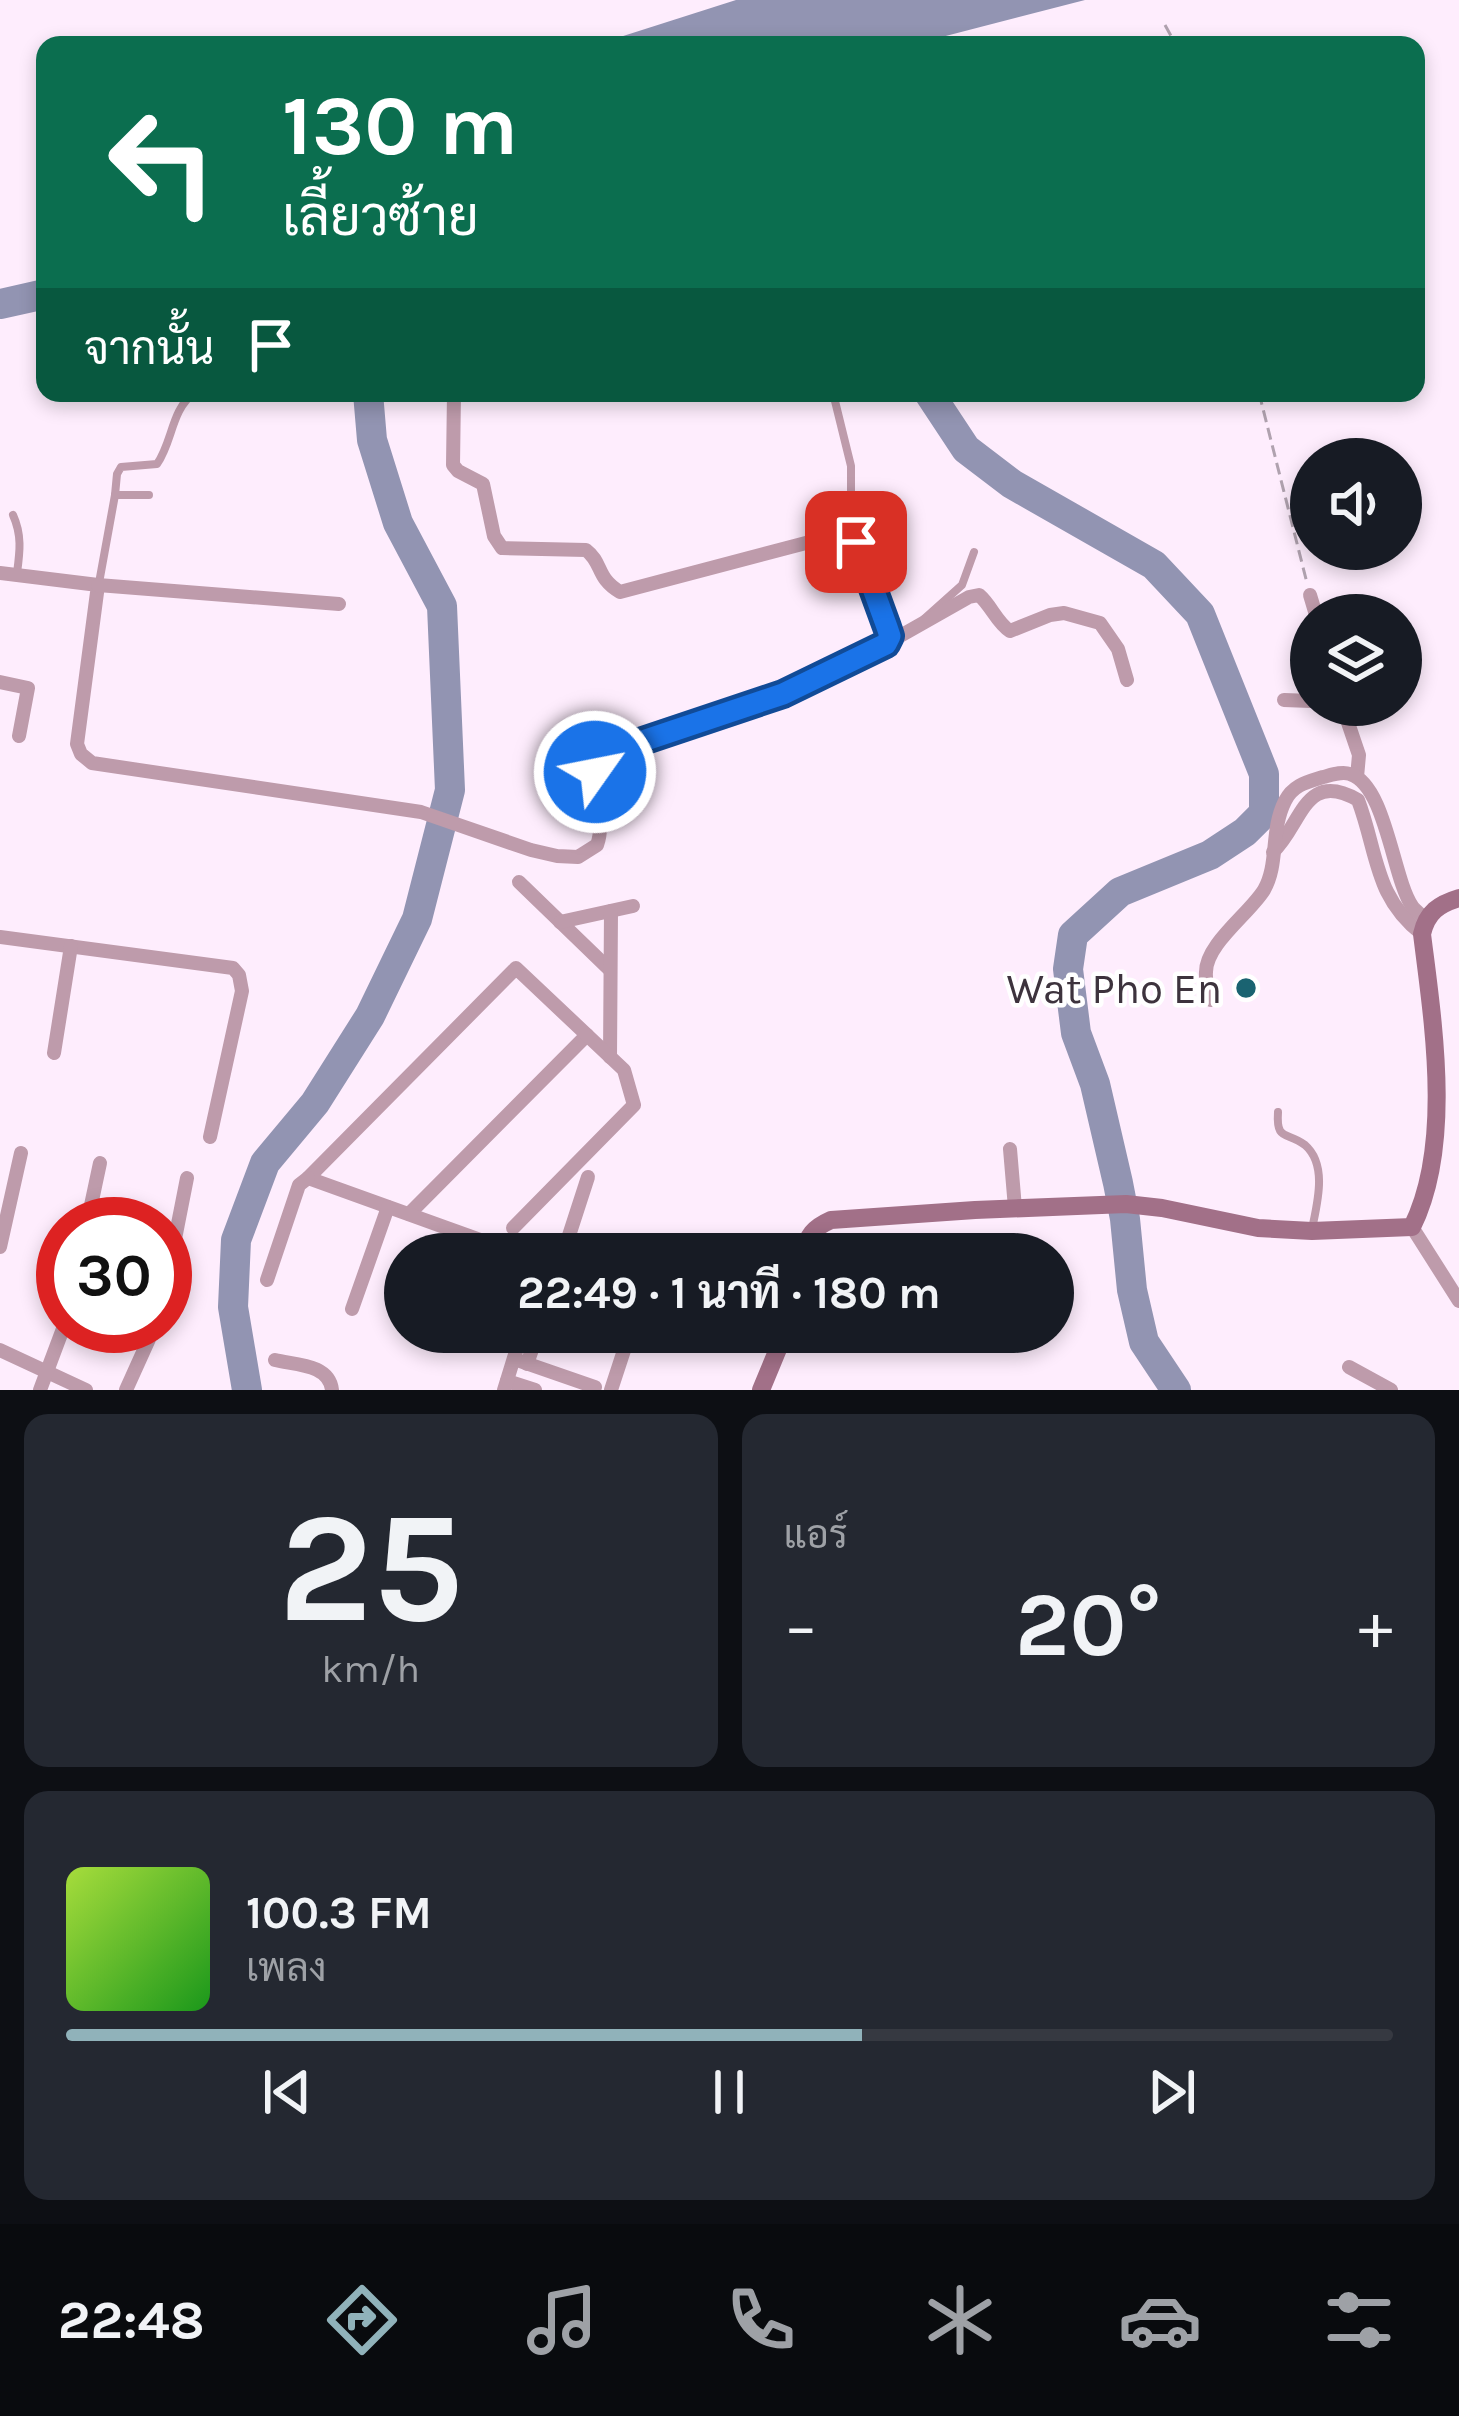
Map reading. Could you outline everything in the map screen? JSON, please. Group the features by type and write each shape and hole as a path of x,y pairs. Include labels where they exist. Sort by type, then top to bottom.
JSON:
{"street":[{"path":"454,402 453,465 483,484 494,536 502,548 586,550 602,579 620,592 844,533 851,535 887,627 886,644"},
{"path":"0,572 98,585 339,604"},
{"path":"98,585 76,744 92,763 421,812 531,850 578,857 597,845 601,835 595,772 604,754 783,694 969,597 979,595 989,603 1010,631 1064,613 1100,623 1118,649 1127,680"},
{"path":"0,682 28,688 19,736"},
{"path":"1284,700 1290,700"},
{"path":"1349,726 1358,755 1357,778"},
{"path":"1211,1000 1208,958 1271,876 1274,832 1286,799 1298,785 1338,773 1357,778 1382,816 1412,907 1424,926 1434,1032 1435,1139 1420,1211 1412,1227"},
{"path":"1273,852 1286,840 1304,803 1318,794 1341,790 1358,800 1391,902 1404,920 1424,926"},
{"path":"519,882 610,970"},
{"path":"1424,926 1438,905 1459,898"},
{"path":"560,922 633,906"},
{"path":"610,911 610,1057"},
{"path":"0,937 233,968 242,991 209,1137"},
{"path":"53,1053 71,946"},
{"path":"267,1280 299,1185 516,968 624,1070 634,1105 513,1228"},
{"path":"409,1214 587,1035"},
{"path":"1010,1150 1015,1208"},
{"path":"0,1247 21,1153"},
{"path":"92,1197 100,1163"},
{"path":"570,1233 588,1177"},
{"path":"184,1197 188,1178"},
{"path":"308,1178 460,1233"},
{"path":"810,1233 831,1220 1126,1204 1258,1228 1412,1227"},
{"path":"352,1309 388,1207"},
{"path":"1412,1227 1459,1301"},
{"path":"0,1351 86,1390"},
{"path":"40,1390 54,1353"},
{"path":"126,1390 143,1353"},
{"path":"520,1361 521,1353"},
{"path":"525,1353 505,1385 536,1390"},
{"path":"520,1361 601,1389 619,1353"},
{"path":"761,1390 776,1353"},
{"path":"275,1360 326,1373 332,1390"},
{"path":"1349,1367 1390,1390"}],"lane":[{"path":"98,585 117,474 121,467 157,464 183,402"},
{"path":"835,402 851,466 851,535"},
{"path":"115,495 149,495"},
{"path":"14,515 21,544 17,574"},
{"path":"920,625 962,584 974,552"},
{"path":"1278,1112 1280,1133 1306,1146 1318,1169 1312,1231"}],"path":[{"path":"1165,25 1171,36"},
{"path":"1260,402 1310,594"}],"water":[{"path":"736,0 1085,0 946,36 623,36"}],"waterway":[{"path":"0,304 36,296"},
{"path":"247,1390 233,1307 236,1240 265,1163 315,1103 370,1016 417,919 450,790 442,606 398,523 372,440 369,402"},
{"path":"935,402 966,449 1012,484 1154,565 1200,614 1264,774 1264,813 1245,832 1210,855 1120,892 1073,935 1068,969 1076,1033 1095,1084 1118,1183 1144,1342 1176,1390"}],"place":[{"name":"Wat Pho En","path":"1246,988"}],"route":[{"path":"595,772 604,754 783,694 886,644 890,636 856,542"}]}
